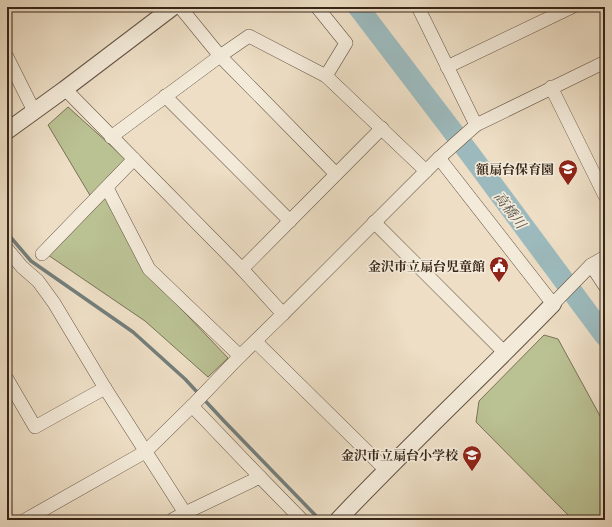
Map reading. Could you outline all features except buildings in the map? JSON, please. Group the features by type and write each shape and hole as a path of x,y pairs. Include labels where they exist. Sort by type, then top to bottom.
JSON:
{"street":[{"path":"7,131 173,7"},
{"path":"180,7 220,56 336,174"},
{"path":"317,7 346,43 326,76"},
{"path":"418,7 476,125"},
{"path":"447,67 572,7"},
{"path":"111,137 249,36 326,76 426,171"},
{"path":"7,58 34,111"},
{"path":"25,520 145,452 374,222 439,158 476,125 605,62"},
{"path":"552,87 605,196"},
{"path":"65,89 242,269 283,314"},
{"path":"165,96 290,221"},
{"path":"242,269 382,128"},
{"path":"439,158 553,304"},
{"path":"42,254 134,159"},
{"path":"107,188 149,269 240,356"},
{"path":"374,222 505,353"},
{"path":"7,249 22,267 38,281 54,303 105,388 185,513"},
{"path":"338,520 386,470 553,304 588,270 605,257"},
{"path":"7,262 22,267"},
{"path":"588,270 605,286"},
{"path":"256,342 386,470"},
{"path":"7,379 35,427 105,388"},
{"path":"197,400 260,478 302,520"},
{"path":"172,520 260,478"}],"green space":[{"path":"68,107 128,161 91,197 48,125"},
{"path":"105,198 147,273 228,358 208,377 145,321 48,255"},
{"path":"544,335 558,339 605,425 605,520 573,520 476,422 479,401"}],"waterway":[{"name":"高橋川","path":"358,7 470,154 605,336"},
{"path":"7,233 31,261 133,332 185,379 320,520"}],"place":[{"name":"額扇台保育園","path":"568,186"},
{"name":"金沢市立扇台児童館","path":"499,283"},
{"name":"金沢市立扇台小学校","path":"472,472"}]}
